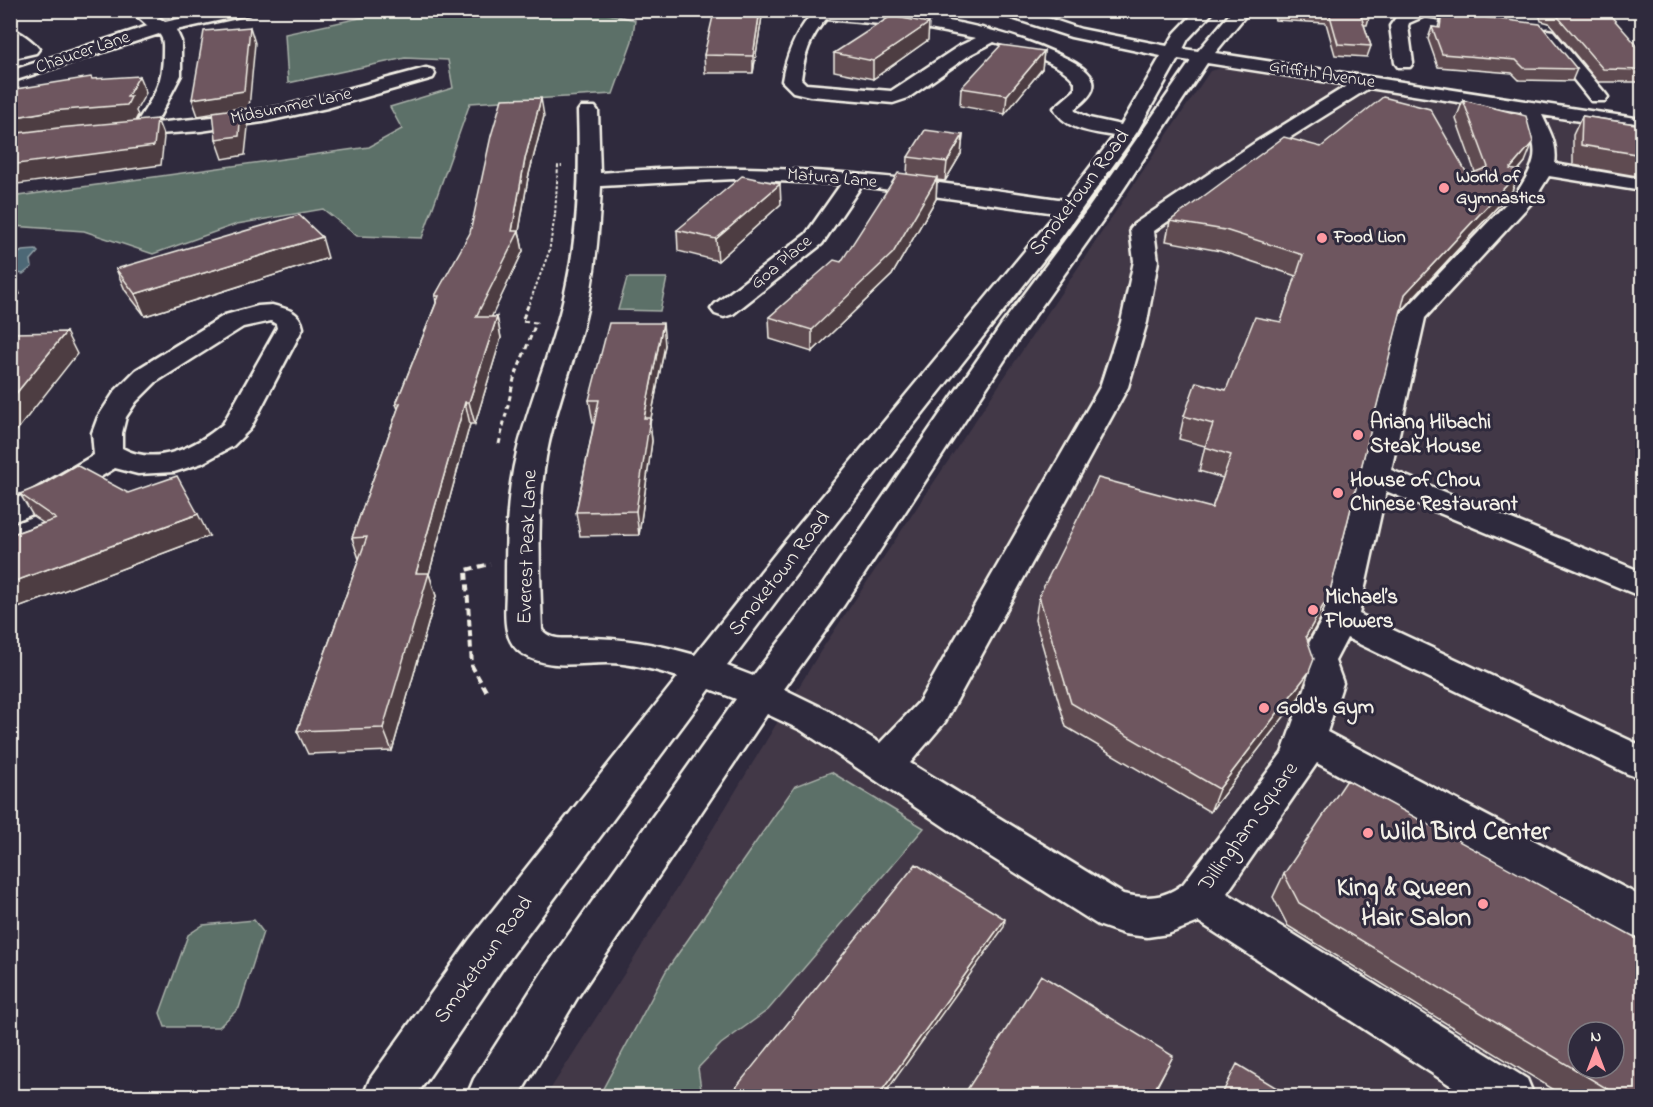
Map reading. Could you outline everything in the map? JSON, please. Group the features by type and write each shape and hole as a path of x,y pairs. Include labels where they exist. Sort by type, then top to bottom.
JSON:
{"street":[{"name":"Chaucer Lane","path":"137,10 162,28"},
{"path":"802,10 821,14 912,22 991,38 1040,52 1083,78 1085,86 1083,93 1064,108 1065,114 1078,122 1127,132"},
{"name":"Griffith Avenue","path":"1006,10 1077,33 1359,86 1477,114 1533,118"},
{"name":"Smoketown Road","path":"387,1096 486,954 795,552 1071,208 1127,132 1170,52 1207,10"},
{"name":"Smoketown Road","path":"491,1096 561,983 760,694 832,597 1011,330 1096,214 1203,56 1242,10"},
{"path":"1404,63 1399,26 1410,15 1422,11 1499,22 1499,10"},
{"path":"162,28 241,11"},
{"path":"821,14 801,39 794,54 791,81 800,88 893,97 901,94 965,50 991,38"},
{"path":"1536,26 1541,28 1598,97"},
{"name":"Chaucer Lane","path":"10,77 68,59 125,37 162,28"},
{"path":"142,130 167,88 172,75 172,41 170,34 162,28"},
{"path":"10,34 30,49 10,54"},
{"name":"Midsummer Lane","path":"97,133 206,125 285,112 426,74"},
{"path":"884,766 932,712 1114,387 1134,322 1146,261 1142,229 1263,146 1359,86"},
{"name":"Everest Peak Lane","path":"588,111 591,180 586,247 575,306 560,359 543,405 530,457 525,506 524,633 533,644 543,649 562,652 609,650 650,655 705,672 760,694"},
{"path":"1533,118 1642,125"},
{"path":"1533,118 1544,140 1546,154 1543,169 1642,185"},
{"name":"Dillingham Square","path":"760,694 814,720 1113,911 1136,917 1164,917 1187,908 1198,898 1299,759 1324,683 1317,661 1340,620 1412,316 1526,195 1543,169"},
{"name":"Matura Lane","path":"591,180 730,172 783,174 1071,208"},
{"name":"Goa Place","path":"724,309 814,238 854,181"},
{"path":"272,313 284,316 289,321 290,328 235,429 226,439 188,458 166,463 144,464 123,461 113,456 107,452 107,433 112,417 125,397 146,376 244,317 272,313"},
{"path":"10,513 80,478 113,456"},
{"path":"1378,465 1642,560"},
{"path":"1378,465 1642,585"},
{"path":"1340,620 1642,763"},
{"path":"1306,739 1642,919"},
{"path":"1198,898 1510,1096"}],"shaded area":[{"path":"1238,68 1642,131 1642,1096 546,1096 635,957 820,652 1210,71"}],"green space":[{"path":"397,10 592,10 635,20 632,41 613,94 470,103 422,238 357,236 323,209 237,224 153,254 84,231 12,226 11,197 369,147 402,129 390,107 453,88 448,60 405,58 288,83 285,34"},
{"path":"627,278 667,278 660,311 618,310"},
{"path":"831,772 924,828 768,1010 721,1044 698,1068 702,1096 599,1096 666,971 795,786"},
{"path":"254,920 263,932 239,1008 219,1027 165,1027 160,1013 188,935 203,925"}],"water":[{"path":"36,250 38,252 31,260 32,267 23,274 11,272 14,267 11,266 11,258 22,251"}],"building":[{"path":"718,10 760,10 753,56 704,55 714,12"},
{"path":"1301,10 1369,10 1370,14 1360,13 1371,46 1338,44 1329,12"},
{"path":"1551,10 1577,10 1578,13 1610,15 1642,51 1642,70 1603,69"},
{"path":"1442,12 1540,24 1577,69 1524,68 1516,60 1442,54 1432,27 1440,28"},
{"path":"891,16 929,23 873,61 834,53"},
{"path":"250,27 244,91 192,99 204,31"},
{"path":"1001,45 1044,51 1007,95 961,88"},
{"path":"139,76 127,97 131,97 127,105 51,111 10,118 10,90 91,77 92,79"},
{"path":"1383,97 1430,109 1468,175 1488,167 1463,100 1526,116 1533,142 1510,169 1520,171 1405,294 1329,595 1306,636 1314,659 1309,672 1219,789 1071,703 1039,596 1098,478 1212,508 1231,455 1205,447 1213,424 1184,416 1196,382 1226,390 1255,317 1281,322 1303,255 1225,230 1170,221 1284,137 1321,147"},
{"path":"541,98 525,159 512,231 519,231 476,317 497,317 469,402 465,402 416,573 429,573 383,728 297,731 367,537 352,538 400,403 396,404 439,296 435,296 470,233 491,136 502,99"},
{"path":"241,108 239,136 216,139 213,112"},
{"path":"1582,116 1642,125 1642,155 1581,145"},
{"path":"157,119 154,146 10,165 10,134"},
{"path":"925,130 963,135 947,162 908,157"},
{"path":"898,173 937,178 893,253 812,330 769,317 834,260 841,262"},
{"path":"742,176 780,184 716,239 677,230"},
{"path":"299,215 322,237 135,294 116,269"},
{"path":"609,323 663,323 644,418 650,418 636,511 576,512 599,400 589,400"},
{"path":"66,332 10,401 10,335 12,333"},
{"path":"76,465 128,493 177,476 198,514 10,583 10,535 56,519 20,494 42,485"},
{"path":"1347,780 1642,941 1642,1096 1619,1096 1592,1080 1626,1080 1626,1020 1566,1020 1566,1064 1299,903 1284,874"},
{"path":"916,864 1005,919 878,1096 729,1096"},
{"path":"1041,975 1173,1056 1151,1096 963,1096"},
{"path":"1237,1064 1290,1096 1221,1096"}],"place":[{"name":"World of Gymnastics","path":"1444,188"},
{"name":"Food Lion","path":"1322,238"},
{"name":"Ariang Hibachi Steak House","path":"1358,435"},
{"name":"House of Chou Chinese Restaurant","path":"1338,493"},
{"name":"Michael’s Flowers","path":"1313,610"},
{"name":"Gold's Gym","path":"1264,708"},
{"name":"Wild Bird Center","path":"1368,833"},
{"name":"King & Queen Hair Salon","path":"1483,904"}]}
